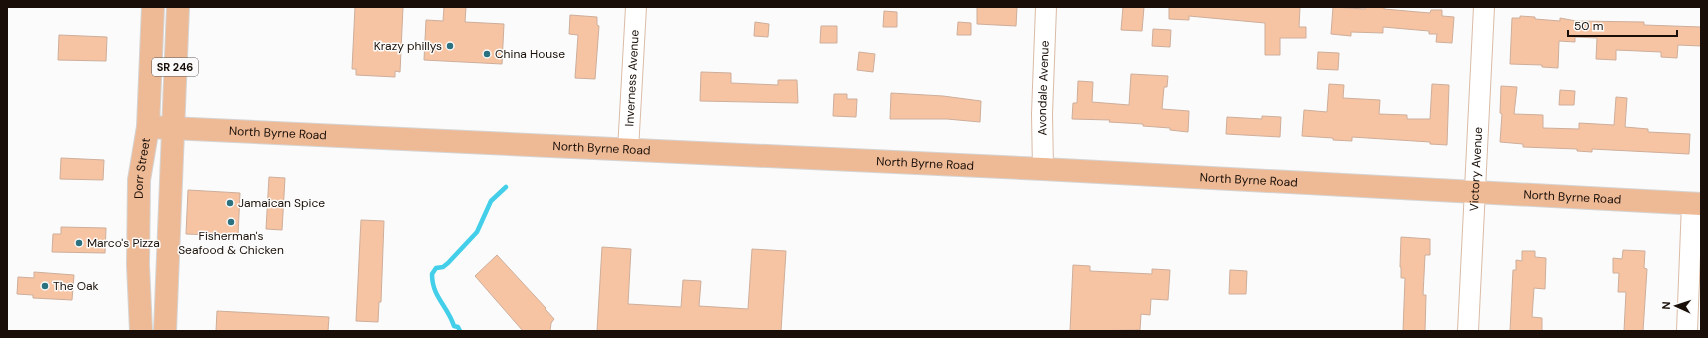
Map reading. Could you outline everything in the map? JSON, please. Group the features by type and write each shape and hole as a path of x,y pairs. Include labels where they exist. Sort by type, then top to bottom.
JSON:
{"main road":[{"name":"Dorr Street","path":"141,331 138,265 139,180 148,127 153,7"},
{"name":"SR 246","path":"165,331 178,7"},
{"name":"North Byrne Road","path":"148,127 1043,169 1697,204"}],"street":[{"name":"Inverness Avenue","path":"628,150 636,7"},
{"name":"Avondale Avenue","path":"1043,169 1042,114 1046,7"},
{"name":"Victory Avenue","path":"1468,331 1484,7"},
{"path":"1687,331 1697,204"}],"building":[{"path":"355,7 403,7 400,72 395,71 395,77 356,75 356,69 352,69"},
{"path":"444,7 466,7 465,22 504,24 502,64 424,60 426,20 443,21"},
{"path":"977,7 1017,7 1016,26 977,24"},
{"path":"1123,7 1144,7 1142,31 1121,30"},
{"path":"1169,7 1300,7 1299,27 1306,27 1306,38 1280,38 1280,55 1265,55 1265,23 1189,16 1189,20 1169,19"},
{"path":"1333,7 1365,9 1365,7 1384,7 1384,9 1430,13 1431,10 1442,10 1442,16 1454,17 1452,43 1436,42 1437,34 1429,34 1429,31 1383,27 1383,33 1351,32 1351,36 1331,34"},
{"path":"884,11 897,12 897,27 883,27"},
{"path":"570,15 597,17 597,25 599,26 595,79 575,78 578,35 569,34"},
{"path":"1520,16 1560,21 1560,18 1576,21 1644,22 1644,25 1701,27 1701,46 1678,45 1677,58 1661,57 1661,52 1616,50 1616,60 1596,59 1597,38 1575,37 1575,42 1559,41 1558,68 1542,67 1542,65 1510,64 1512,18 1520,18"},
{"path":"755,22 769,24 768,37 754,36"},
{"path":"958,22 971,23 971,35 957,35"},
{"path":"821,26 837,26 837,43 820,43"},
{"path":"1153,29 1171,30 1170,47 1152,46"},
{"path":"59,35 107,37 106,61 58,60"},
{"path":"859,52 875,54 873,72 857,70"},
{"path":"1318,52 1339,53 1338,70 1317,69"},
{"path":"701,72 731,73 731,83 778,85 778,80 797,80 798,103 700,101"},
{"path":"1131,74 1168,76 1167,87 1164,87 1162,109 1189,111 1188,132 1170,130 1170,128 1143,126 1143,124 1109,122 1110,120 1072,119 1073,103 1077,103 1078,81 1093,82 1092,102 1129,105"},
{"path":"1329,84 1344,85 1343,98 1380,100 1379,114 1407,115 1407,119 1430,119 1432,84 1449,85 1447,145 1430,144 1430,142 1352,137 1352,141 1302,136 1304,110 1327,112"},
{"path":"1501,86 1517,87 1514,114 1543,115 1543,128 1579,129 1579,123 1614,125 1616,97 1627,98 1625,127 1648,129 1648,132 1690,134 1689,154 1592,149 1592,152 1577,151 1577,149 1523,147 1523,144 1500,142 1502,114 1500,113"},
{"path":"1560,90 1575,91 1574,105 1559,105"},
{"path":"891,93 943,96 981,101 980,122 947,119 890,119"},
{"path":"834,94 847,94 847,99 857,99 856,117 833,116"},
{"path":"1262,116 1281,117 1280,137 1226,134 1227,117 1262,119"},
{"path":"61,158 104,160 103,180 60,179"},
{"path":"269,177 285,178 282,230 266,229"},
{"path":"188,190 240,193 238,236 186,234"},
{"path":"361,220 384,221 381,302 379,302 378,322 356,321"},
{"name":"Marco's Pizza","path":"61,227 106,228 105,253 52,252 53,234 61,234"},
{"path":"1401,237 1430,239 1430,255 1425,255 1423,295 1426,295 1425,331 1403,331 1405,278 1401,278"},
{"path":"602,247 631,249 628,304 681,307 683,280 701,281 699,306 748,309 752,249 786,251 781,331 597,331"},
{"path":"1623,250 1645,251 1644,268 1647,269 1643,331 1624,331 1626,292 1618,292 1619,273 1613,273 1613,258 1622,259"},
{"path":"1522,251 1535,251 1535,257 1546,258 1545,289 1534,288 1532,317 1542,318 1542,331 1510,331 1513,270 1516,270 1516,260 1522,261"},
{"path":"497,255 546,308 545,309 554,319 551,323 550,331 523,331 475,276"},
{"path":"1073,265 1090,266 1090,271 1152,274 1152,269 1170,270 1168,300 1151,299 1150,315 1141,314 1140,330 1070,331"},
{"path":"1230,270 1247,271 1246,294 1229,294"},
{"name":"The Oak","path":"34,272 74,275 72,300 33,298 33,295 17,294 18,277 34,278"},
{"path":"217,311 329,317 328,331 216,331"}],"waterway":[{"path":"460,331 458,327 454,326 448,312 434,289 432,274 436,268 443,267 448,263 477,232 491,201 506,187"}],"place":[{"name":"Krazy phillys","path":"450,46"},
{"name":"China House","path":"487,54"},
{"name":"Jamaican Spice","path":"230,203"},
{"name":"Fisherman's Seafood & Chicken","path":"231,222"},
{"name":"Marco's Pizza","path":"79,243"},
{"name":"The Oak","path":"45,286"}]}
